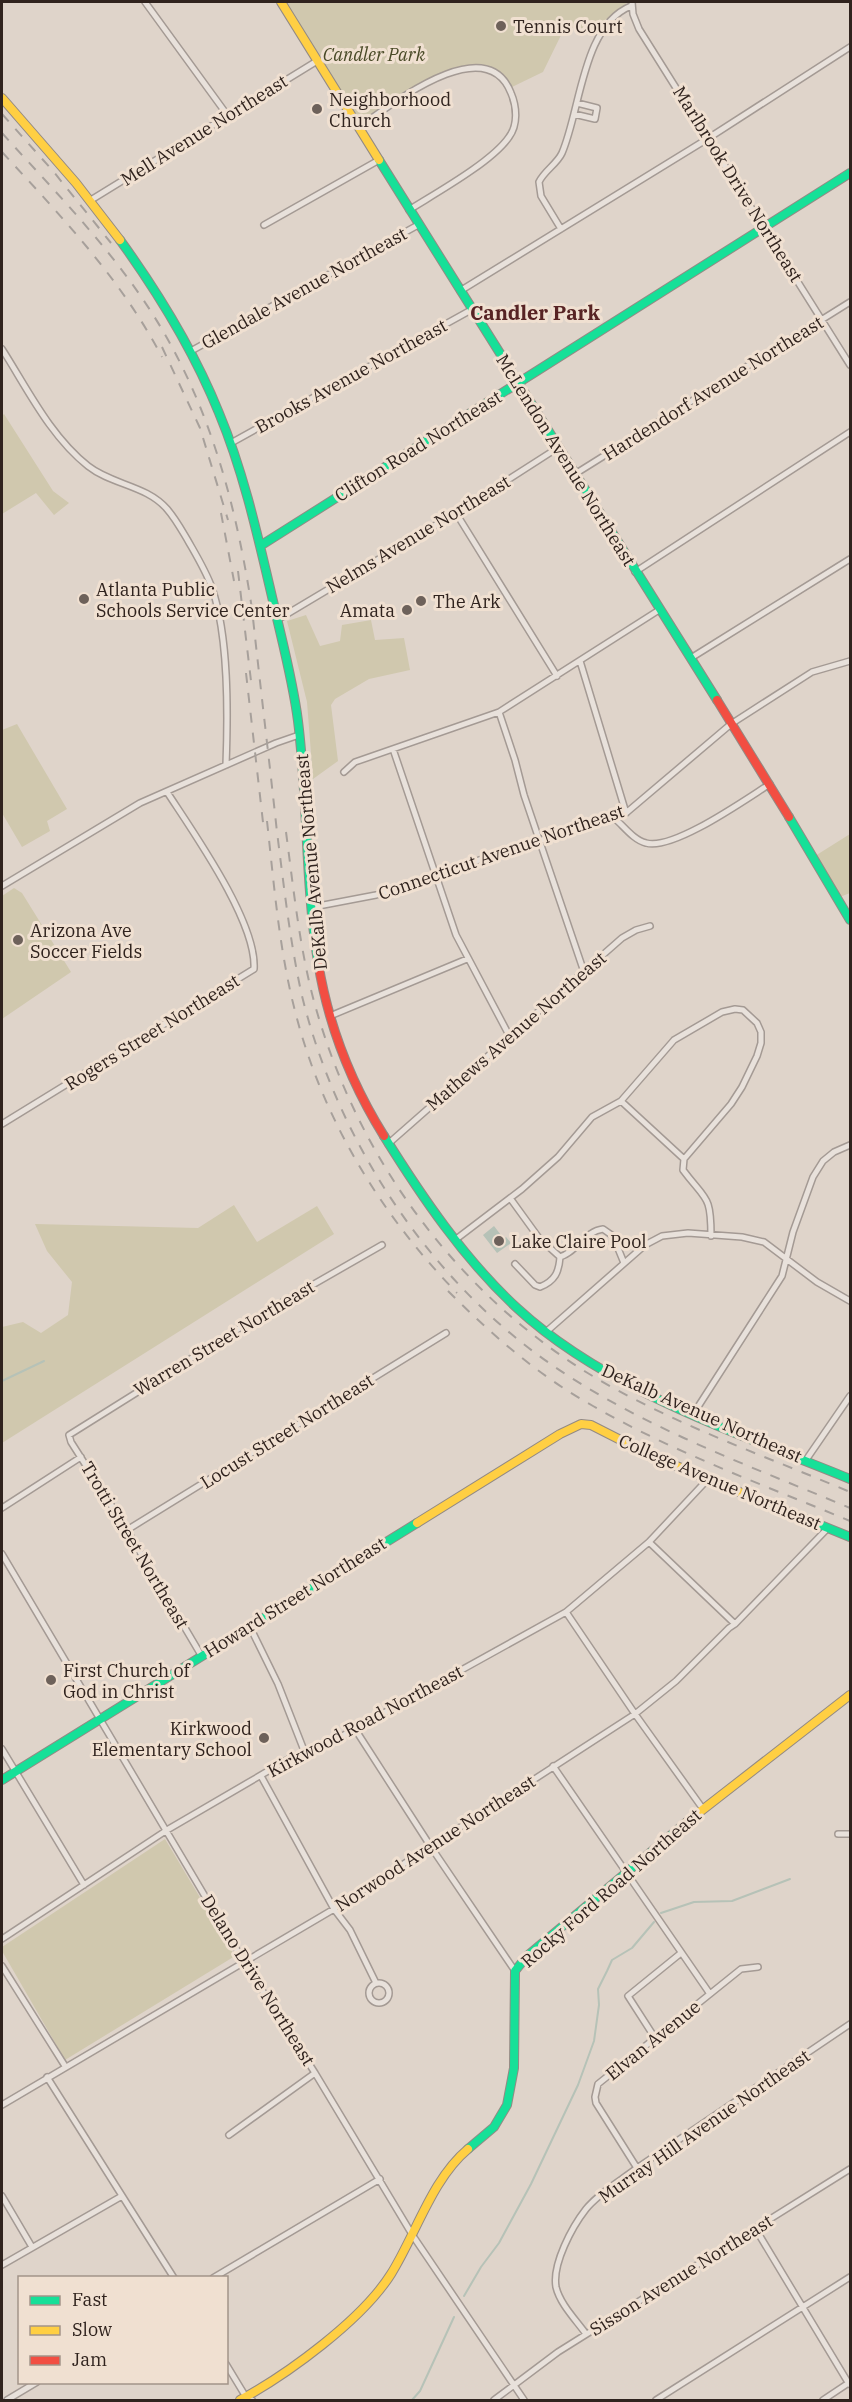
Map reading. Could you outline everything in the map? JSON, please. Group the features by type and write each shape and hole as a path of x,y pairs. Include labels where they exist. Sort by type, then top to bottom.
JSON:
{"street":[{"path":"145,2 228,116"},
{"name":"McLendon Avenue Northeast","path":"281,2 471,310 770,784 850,920"},
{"path":"561,229 541,196 538,186 543,175 561,154 598,35 632,4"},
{"name":"Marlbrook Drive Northeast","path":"632,4 639,29 850,364"},
{"path":"460,291 708,138 850,47"},
{"name":"Mell Avenue Northeast","path":"91,200 317,61"},
{"path":"359,127 428,83 454,70 472,67 488,70 501,77 508,86 516,112 515,126 510,136 497,151 409,210"},
{"name":"DeKalb Avenue Northeast","path":"2,98 117,232 151,282 191,351 213,396 231,443 247,492 294,693 320,974 342,1053 358,1090 388,1144 455,1240 489,1281 546,1332 621,1380 850,1479"},
{"path":"574,114 594,119 597,108 577,103"},
{"path":"264,225 379,160"},
{"name":"Clifton Road Northeast","path":"260,546 850,173"},
{"name":"Glendale Avenue Northeast","path":"191,351 418,225"},
{"name":"Hardendorf Avenue Northeast","path":"575,474 850,302"},
{"name":"Brooks Avenue Northeast","path":"231,443 471,310"},
{"path":"2,349 70,449 88,466 104,476 150,494 167,509 199,561 214,596 223,638 226,765"},
{"path":"635,572 850,432"},
{"name":"Nelms Avenue Northeast","path":"277,620 456,513 559,447"},
{"path":"456,513 557,676"},
{"path":"691,658 850,559"},
{"path":"344,772 355,762 499,712 659,610"},
{"path":"580,661 626,813"},
{"name":"Connecticut Avenue Northeast","path":"313,907 376,895 436,877 442,872 626,813 732,724 812,672 850,661"},
{"path":"499,712 524,795 584,972"},
{"path":"2,886 140,803 299,735"},
{"path":"393,749 456,935 510,1036"},
{"path":"613,817 642,842 656,844 692,831 770,784"},
{"name":"Rogers Street Northeast","path":"2,1124 254,969 252,946 244,923 200,844 167,792"},
{"name":"Mathews Avenue Northeast","path":"388,1144 622,938 636,930 650,926"},
{"path":"330,1016 467,959"},
{"path":"455,1240 510,1198 558,1157 592,1117 621,1101 674,1040 728,1010 743,1010 751,1016 761,1032 761,1043 742,1087 718,1122 684,1159 683,1170 705,1195 711,1210 711,1236"},
{"path":"621,1101 684,1159"},
{"path":"694,1413 776,1287 787,1261 793,1232 813,1177 823,1161 834,1152 850,1145"},
{"path":"510,1198 539,1238 560,1257"},
{"path":"560,1257 566,1255 591,1233 603,1229 613,1236 624,1263"},
{"path":"546,1332 645,1245 662,1236 688,1233 742,1237 764,1242 817,1282 850,1301"},
{"name":"Warren Street Northeast","path":"69,1435 267,1311 382,1245"},
{"path":"515,1264 535,1285 540,1287 555,1277 560,1257"},
{"name":"Locust Street Northeast","path":"127,1530 446,1333"},
{"path":"806,1460 850,1396"},
{"name":"Howard Street Northeast","path":"2,1780 560,1434 581,1424 591,1425"},
{"name":"College Avenue Northeast","path":"591,1425 652,1456 850,1537"},
{"name":"Trotti Street Northeast","path":"69,1435 71,1442 127,1530 201,1655"},
{"path":"2,1508 81,1457"},
{"name":"Kirkwood Road Northeast","path":"2,1939 167,1830 292,1757 326,1745 566,1612 649,1542 709,1478"},
{"name":"Norwood Avenue Northeast","path":"2,2105 334,1909 635,1714 664,1692 735,1624 828,1528"},
{"path":"649,1542 735,1624"},
{"name":"Delano Drive Northeast","path":"2,1554 244,1962 315,2073 413,2236 524,2400"},
{"path":"566,1612 703,1809"},
{"path":"249,1625 278,1684 305,1753"},
{"name":"Rocky Ford Road Northeast","path":"246,2399 273,2382 331,2338 359,2313 390,2275 449,2167 462,2152 491,2130 507,2105 514,2065 515,1971 527,1956 703,1809 850,1695"},
{"path":"355,1729 515,1971"},
{"path":"2,1749 84,1885"},
{"path":"553,1766 710,1994"},
{"path":"261,1776 334,1909 350,1930 376,1983"},
{"path":"838,1834 850,1834"},
{"path":"655,2038 628,1996 681,1953"},
{"path":"2,1966 65,2066"},
{"name":"Elvan Avenue","path":"637,2168 596,2103 595,2091 598,2084 741,1969 758,1967"},
{"name":"Murray Hill Avenue Northeast","path":"586,2334 566,2307 556,2288 556,2270 565,2245 586,2210 605,2191 637,2168 850,2024"},
{"path":"229,2135 315,2073"},
{"path":"47,2077 173,2276"},
{"name":"Sisson Avenue Northeast","path":"494,2400 586,2334 850,2169"},
{"path":"215,2276 380,2179"},
{"path":"2,2196 32,2247"},
{"path":"2,2265 122,2196"},
{"path":"754,2228 850,2383 823,2400"},
{"path":"656,2400 850,2277"},
{"path":"228,2368 246,2399"},
{"path":"7,2400 34,2384"}],"green space":[{"name":"Candler Park","path":"281,2 628,2 594,29 565,27 543,72 512,87 499,74 490,69 475,66 458,68 422,83 361,125"},
{"path":"4,414 53,491 69,503 54,515 36,493 2,514 2,416"},
{"path":"306,615 320,646 340,641 342,625 371,620 375,640 404,638 410,670 369,679 335,699 331,705 338,761 313,779 307,702 287,621"},
{"path":"17,724 67,809 47,821 50,831 22,847 2,813 2,730"},
{"path":"850,834 850,893 840,897 815,856"},
{"name":"Arizona Ave Soccer Fields","path":"14,888 22,893 71,972 2,1019 2,896"},
{"path":"234,1205 257,1242 317,1206 334,1234 2,1443 2,1327 23,1322 41,1333 68,1315 72,1282 47,1251 35,1224 198,1228"},
{"path":"165,1839 235,1956 65,2060 2,1951 2,1947"}],"shaded area":[{"name":"Lake Claire Pool","path":"494,1226 504,1239 506,1237 511,1243 497,1253 483,1235"}],"waterway":[{"path":"2,1381 44,1361"},
{"path":"661,1913 694,1902 732,1901 790,1879"},
{"path":"464,2296 499,2243 531,2184 578,2085 594,2041 599,2005 598,1989 612,1960 632,1948 654,1922"},
{"path":"412,2400 420,2391 454,2317"}],"railway":[{"path":"2,114 53,171 111,243"},
{"path":"2,133 91,232 140,295 183,368 200,407 226,485 245,567 252,609 285,894 302,996 319,1052 341,1107 368,1160 399,1211 435,1258 476,1302 520,1341 567,1375 670,1432 850,1508"},
{"path":"2,152 89,249 128,301 162,357"},
{"path":"162,347 200,428 228,520"},
{"path":"221,513 234,581"},
{"path":"238,571 251,681"},
{"path":"246,673 264,831"},
{"path":"267,821 289,988 307,1051 321,1089 357,1162 379,1197 403,1231 457,1293"},
{"path":"286,832 306,968 317,1012 336,1067 359,1119 386,1169 418,1217 455,1261 495,1302 539,1339 586,1372 649,1407 850,1492"},
{"path":"448,1291 517,1354 554,1382 593,1406 688,1454 850,1521"}],"traffic: fast":[{"path":"379,160 717,700"},
{"path":"260,546 850,173"},
{"path":"120,240 162,302 198,367 228,436 250,505 296,706 304,781 311,902 318,962"},
{"path":"789,817 850,920"},
{"path":"384,1136 413,1182 479,1269 517,1308 553,1337 591,1363 675,1407 850,1479"},
{"path":"764,1502 850,1537"},
{"path":"2,1780 417,1523"},
{"path":"468,2149 494,2127 507,2105 514,2068 515,1971 527,1956 683,1825"}],"traffic: slow":[{"path":"281,2 379,160"},
{"path":"2,98 76,183 120,240"},
{"path":"417,1523 560,1434 581,1424 591,1425 652,1456 764,1502"},
{"path":"683,1825 850,1695"},
{"path":"240,2400 280,2376 323,2344 378,2292 400,2258 434,2191 455,2161 468,2149"}],"traffic: jam":[{"path":"717,700 789,817"},
{"path":"318,962 328,1008 342,1052 361,1095 384,1136"}],"place":[{"name":"Tennis Court","path":"501,26"},
{"name":"Neighborhood Church","path":"317,109"},
{"name":"Atlanta Public Schools Service Center","path":"84,599"},
{"name":"The Ark","path":"421,601"},
{"name":"Amata","path":"407,610"},
{"name":"Arizona Ave Soccer Fields","path":"18,940"},
{"name":"Lake Claire Pool","path":"499,1241"},
{"name":"First Church of God in Christ","path":"51,1680"},
{"name":"Kirkwood Elementary School","path":"264,1738"}],"district":[{"name":"Candler Park","path":"535,312"}]}
